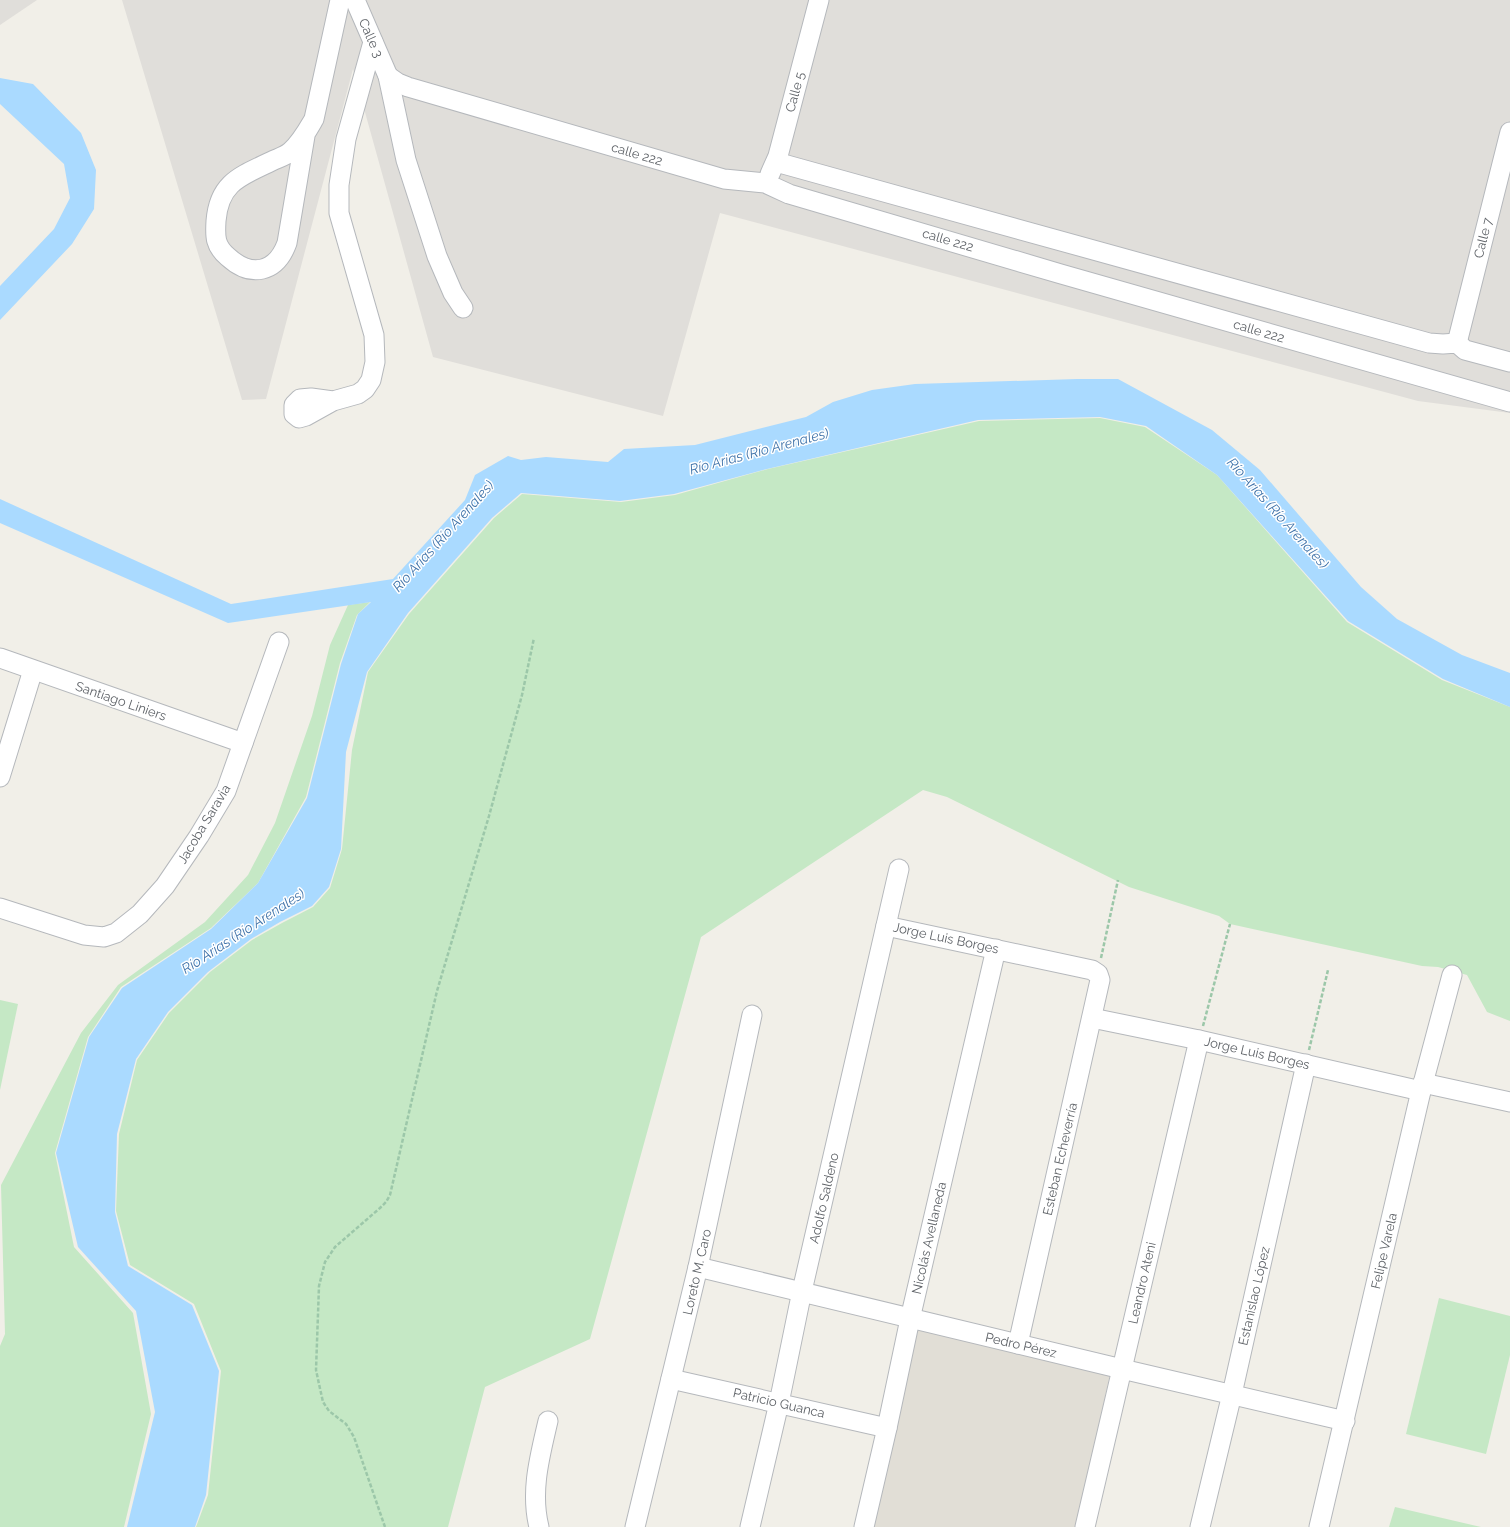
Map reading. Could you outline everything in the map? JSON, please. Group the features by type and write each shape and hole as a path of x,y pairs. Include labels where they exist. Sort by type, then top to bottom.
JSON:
{"street":[{"path":"305,136 287,242 284,250 276,262 266,268 255,270 244,269 234,262 218,245 215,236 217,214 221,200 228,187 241,175 290,152 305,136 314,119 340,0"},
{"name":"Calle 3","path":"355,0 388,76 408,168 437,256 453,293 463,308"},
{"name":"Calle 5","path":"765,183 776,162 819,0"},
{"path":"333,401 358,394 365,389 372,380 375,362 374,335 339,213 339,185 346,139 373,42"},
{"name":"calle 222","path":"388,76 398,83 408,87 724,179 765,183 789,194 1061,274 1510,402"},
{"name":"Calle 7","path":"1457,343 1510,132"},
{"path":"776,162 1429,343 1457,343 1465,350 1510,362"},
{"name":"Jacoba Saravia","path":"0,908 84,935 104,937 116,933 140,914 165,886 199,836 226,791 279,642"},
{"name":"Santiago Liniers","path":"0,658 243,743"},
{"path":"0,777 34,670"},
{"name":"Adolfo Saldeno","path":"750,1527 779,1403 802,1291 899,869"},
{"name":"Jorge Luis Borges","path":"886,926 1092,970 1098,974"},
{"name":"Nicolás Avellaneda","path":"864,1527 910,1319 996,949"},
{"name":"Esteban Echeverría","path":"1018,1344 1092,1018 1100,980 1098,974"},
{"name":"Felipe Varela","path":"1319,1527 1422,1087 1452,975"},
{"name":"Loreto M. Caro","path":"635,1527 698,1267 752,1015"},
{"name":"Jorge Luis Borges","path":"1092,1018 1306,1064 1422,1087 1510,1102"},
{"name":"Leandro Ateni","path":"1085,1527 1199,1040"},
{"name":"Estanislao López","path":"1200,1527 1232,1394 1306,1064"},
{"name":"Pedro Pérez","path":"698,1267 802,1291 910,1319 1345,1421"},
{"name":"Patricio Guanca","path":"671,1379 887,1428"},
{"path":"539,1527 535,1506 536,1487 539,1461 548,1421"}],"path":[{"path":"385,1527 354,1437 346,1424 329,1411 320,1390 316,1370 319,1286 325,1262 335,1247 383,1205 390,1195 436,991 500,779 522,695 534,638"},
{"path":"1098,974 1118,880"},
{"path":"1199,1040 1230,924"},
{"path":"1306,1064 1328,970"}],"shaded area":[{"path":"0,0 37,0 0,25"},
{"path":"122,0 1510,0 1510,413 1418,401 720,213 663,416 433,357 353,69 266,399 242,400"},
{"path":"918,1330 1110,1374 1077,1527 870,1527"}],"green space":[{"path":"1100,418 1145,427 1217,475 1347,622 1442,680 1510,707 1510,1021 1487,1012 1467,975 1438,967 1422,966 1230,924 1219,916 1129,887 947,797 923,790 701,937 590,1339 485,1387 448,1527 196,1527 208,1495 221,1371 194,1304 130,1265 116,1211 119,1134 137,1060 169,1013 210,972 252,940 313,907 330,888 342,849 352,750 368,672 409,614 494,518 522,494 621,502 675,495 768,469 979,421"},
{"path":"370,602 357,615 340,663 306,797 258,883 211,928 121,987 88,1037 55,1153 74,1247 133,1313 151,1414 124,1527 0,1527 0,1346 5,1334 1,1185 81,1033 118,985 205,922 248,875 275,823 312,716 330,645 348,605"},
{"path":"0,1000 18,1004 0,1090"},
{"path":"1439,1298 1510,1316 1510,1355 1486,1454 1406,1434"},
{"path":"1395,1507 1481,1527 1389,1527"}],"water":[{"path":"0,78 33,84 81,133 96,170 94,209 72,244 0,320 0,286 54,229 70,198 64,164 0,104"},
{"name":"Río Arias (Río Arenales)","path":"1118,379 1212,430 1260,470 1361,587 1397,619 1462,655 1510,673 1510,707 1443,679 1348,621 1217,475 1146,426 1100,417 978,420 767,469 674,494 620,501 521,493 492,518 408,613 367,672 346,752 341,849 329,887 312,906 251,939 208,972 168,1012 136,1059 117,1134 115,1212 128,1266 192,1305 219,1371 206,1495 195,1527 127,1527 155,1412 136,1311 78,1247 56,1153 89,1037 122,988 211,929 258,883 307,798 341,664 358,614 371,602 228,623 0,523 0,499 231,604 393,579 465,500 475,475 508,456 521,460 546,457 608,462 624,449 695,445 806,417 833,402 872,390 915,384"}]}
